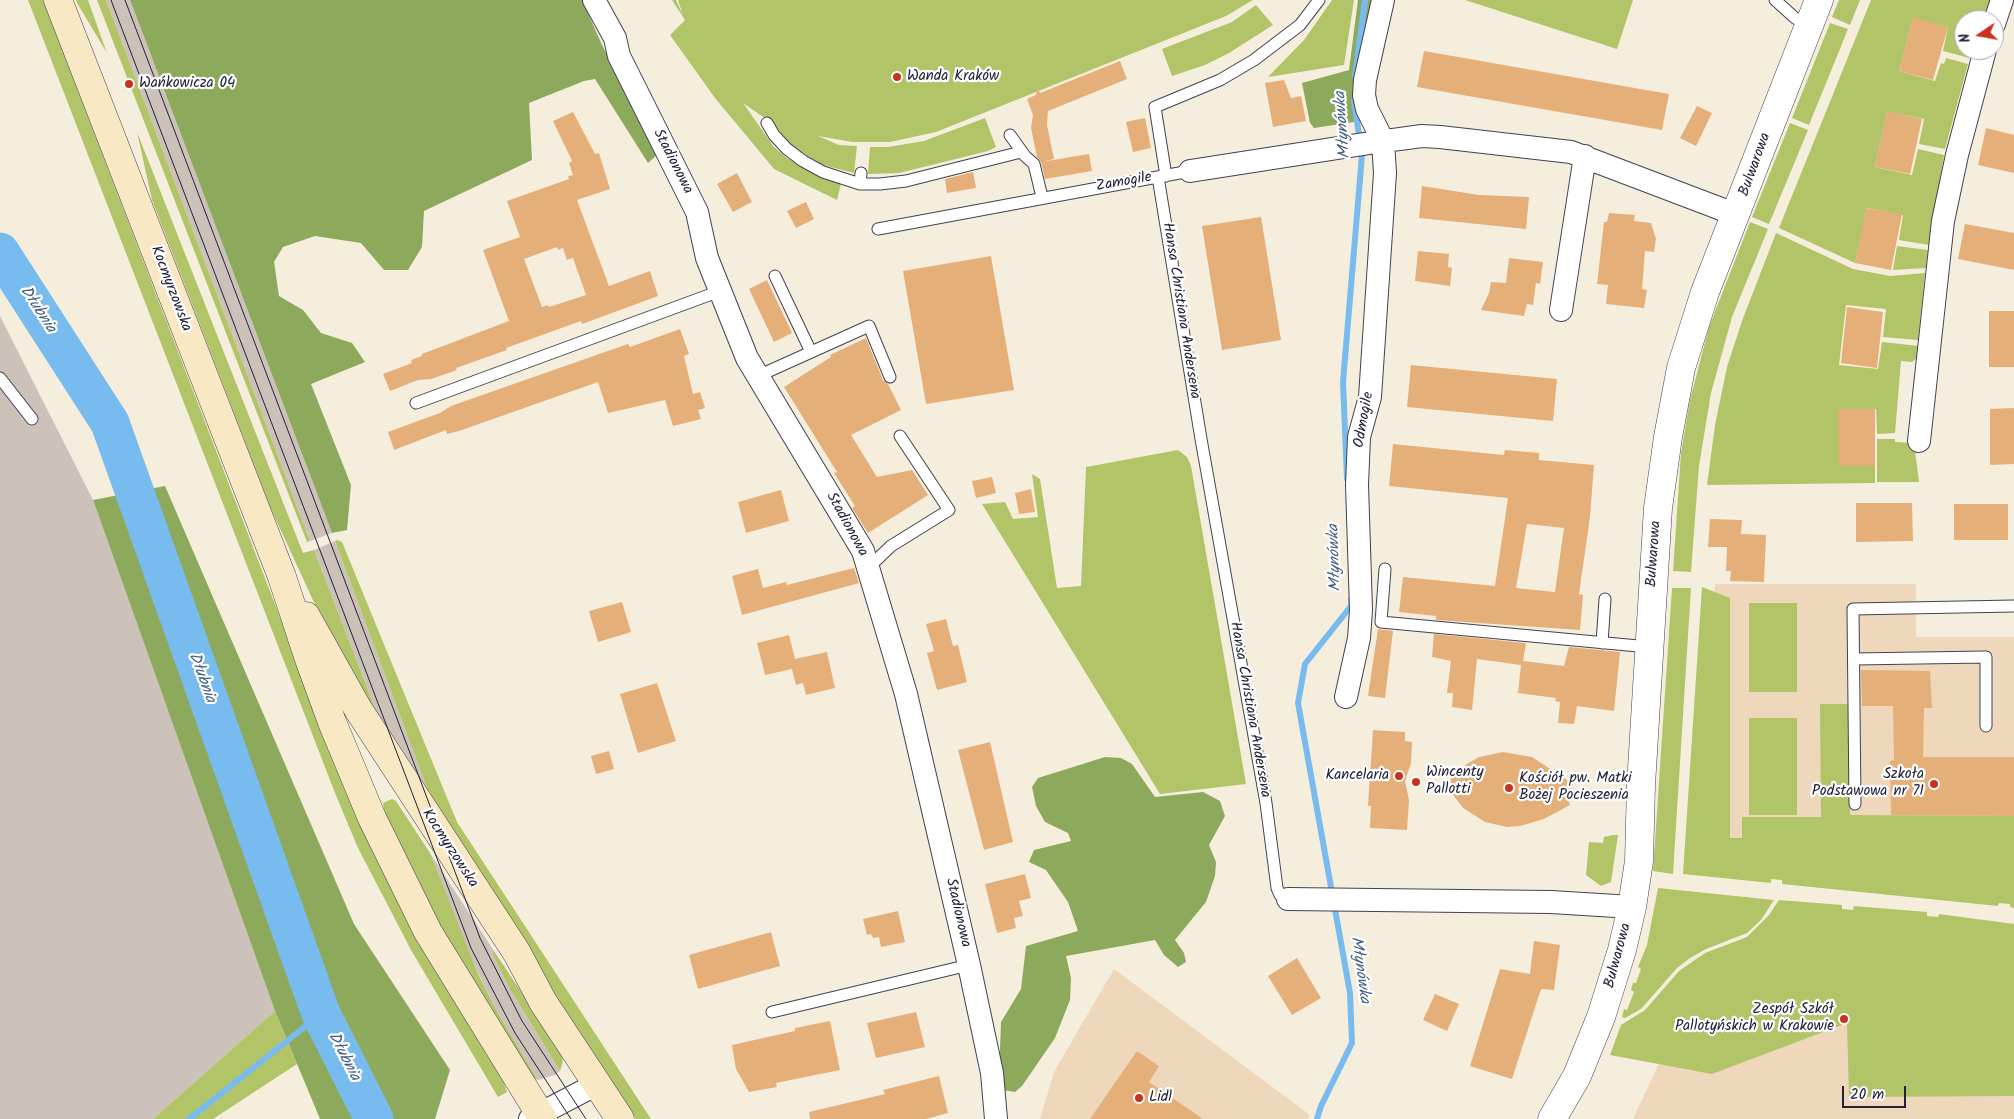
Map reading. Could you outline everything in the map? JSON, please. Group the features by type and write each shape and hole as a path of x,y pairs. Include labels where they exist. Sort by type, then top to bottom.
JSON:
{"main road":[{"name":"Kocmyrzowska","path":"58,0 282,577 308,660 332,722 385,846 452,974 538,1118"},
{"name":"Kocmyrzowska","path":"282,577 358,709 517,953 544,1002 620,1119"}],"street":[{"name":"Stadionowa","path":"594,0 614,38 619,56 697,212 707,258 747,358 863,551 906,694 969,964 993,1082 996,1119"},
{"name":"Odmogile","path":"1346,697 1359,638 1361,610 1357,485 1359,436 1370,397 1385,173 1364,95 1365,80 1383,0"},
{"name":"Bulwarowa","path":"1552,1119 1577,1076 1602,1017 1622,950 1632,907 1639,861 1641,785 1659,501 1675,395 1694,324 1814,12"},
{"path":"1919,441 1943,221 1957,155 1982,60"},
{"path":"1376,142 1431,136 1559,150 1585,156 1737,215"},
{"name":"Zamogile","path":"1190,172 1376,142"},
{"path":"1561,310 1585,156"},
{"name":"Hansa Christiana Andersena","path":"1288,899 1551,902 1632,907"},
{"path":"538,1118 597,1084"}],"lane":[{"path":"1162,176 1155,107 1220,80 1254,60 1300,25 1319,0"},
{"path":"1775,0 1795,18 1814,12"},
{"path":"768,123 774,135 787,149 823,172 880,184 906,181 1022,152"},
{"path":"1010,135 1022,152 1034,164 1042,198"},
{"name":"Zamogile","path":"878,229 1190,172"},
{"name":"Hansa Christiana Andersena","path":"1162,176 1201,439 1266,803 1276,888 1280,895 1288,899"},
{"path":"775,276 811,352"},
{"path":"416,403 720,291"},
{"path":"758,376 869,326 890,377"},
{"path":"0,378 32,419"},
{"path":"868,568 890,546 949,510 900,436"},
{"path":"1385,569 1381,622 1649,647"},
{"path":"1602,643 1605,599"},
{"path":"1855,804 1853,609 2014,606"},
{"path":"1854,659 1986,657 1986,726"},
{"path":"772,1012 969,964"}],"shaded area":[{"path":"106,0 130,0 332,533 310,541"},
{"path":"0,316 93,500 275,1011 153,1119 0,1119"},
{"path":"335,541 440,823 386,737 314,550"},
{"path":"1715,584 1916,584 1916,637 2014,637 2014,816 1890,835 1704,841"},
{"path":"430,853 494,951 492,953 510,989 560,1071 555,1075 538,1080 498,1013 469,955"},
{"path":"1114,969 1310,1115 1308,1119 1040,1119 1054,1072"},
{"name":"Zespół Szkół Pallotyńskich w Krakowie","path":"2014,977 2014,1119 1633,1119 1660,1061"}],"green space":[{"path":"28,0 43,0 321,724 455,1001 504,1083 507,1092 498,1097 411,950 358,848"},
{"path":"76,0 88,0 107,53 77,3"},
{"path":"97,0 106,0 310,541 307,542"},
{"path":"130,0 582,0 602,45 659,153 648,163 595,79 584,81 529,103 532,160 424,211 422,247 408,270 384,270 361,243 315,236 283,247 274,262 279,296 303,310 321,333 352,343 365,362 311,384 351,485 347,530 332,533"},
{"name":"Wanda Kraków","path":"672,0 676,0 683,15 678,0 1253,0 1226,16 936,132 890,142 853,142 818,136 839,145 857,146 854,173 823,165 796,149 787,142 775,125 743,103 774,147 787,158 822,178 841,184 837,200 774,169 715,98 670,35 685,20"},
{"path":"1332,0 1354,0 1344,65 1268,77 1304,40"},
{"path":"1358,0 1381,0 1361,121 1314,128 1310,123 1302,83 1349,70"},
{"path":"1465,0 1633,0 1617,49"},
{"path":"1839,0 1860,0 1850,25 1832,17"},
{"path":"1871,0 1990,0 1986,10 1954,10 1954,54 1943,51 1948,27 1913,18 1899,71 1935,81 1941,63 1944,64 1946,58 1968,64 1945,149 1919,144 1924,119 1887,112 1875,167 1912,175 1918,149 1944,155 1929,245 1899,240 1903,215 1867,208 1855,263 1779,228"},
{"path":"1256,5 1273,25 1229,53 1205,65 1172,76 1162,49 1232,22"},
{"path":"1830,23 1848,29 1809,125 1792,118"},
{"path":"985,118 996,147 988,151 899,173 868,174 870,147 888,147 924,141"},
{"path":"1790,123 1808,130 1769,224 1752,217"},
{"path":"137,132 303,553 314,550 386,737 317,609 271,509 152,200"},
{"path":"1750,222 1768,229 1732,317 1711,393 1699,466 1691,572 1673,571 1681,453 1690,400 1709,327"},
{"path":"1776,233 1853,269 1890,276 1925,273 1918,340 1883,337 1886,309 1846,305 1839,365 1878,369 1882,342 1919,346 1918,357 1912,362 1901,361 1895,433 1877,434 1876,409 1839,409 1839,466 1875,466 1875,483 1707,485 1715,425 1727,367 1742,321"},
{"path":"1897,246 1928,250 1926,268 1893,270"},
{"path":"1877,439 1895,439 1895,442 1914,443 1919,482 1877,482"},
{"path":"1178,450 1187,457 1191,466 1246,784 1160,794 982,504 1005,502 1013,519 1038,517 1032,474 1040,479 1057,588 1081,586 1086,467"},
{"path":"165,486 354,924 450,1070 435,1119 320,1119 275,1011 93,500"},
{"path":"335,541 342,542 457,822 651,1119 636,1119 440,823"},
{"path":"1702,587 1730,598 1730,838 1742,838 1742,817 1821,817 1820,704 1849,704 1850,815 2014,816 2014,908 2010,907 2010,904 1999,903 1998,906 1782,884 1782,880 1771,879 1771,883 1683,874"},
{"path":"1672,588 1691,588 1673,874 1653,871"},
{"path":"1749,603 1797,603 1797,692 1749,692"},
{"path":"1749,718 1797,718 1797,815 1749,815"},
{"path":"1105,757 1121,758 1132,764 1155,797 1203,792 1220,801 1225,816 1209,845 1216,862 1215,876 1206,902 1175,940 1184,953 1186,962 1178,967 1164,955 1155,940 1066,956 1071,978 1070,1000 1055,1038 1022,1086 1015,1092 1002,1090 999,1076 1001,1022 1021,989 1026,946 1078,931 1068,902 1046,870 1029,862 1034,850 1071,841 1068,833 1045,822 1036,806 1032,787 1038,778"},
{"path":"392,799 396,801 430,853 478,974 498,1013 538,1080 532,1077 446,938 385,815 383,803"},
{"path":"1618,835 1611,882 1601,886 1586,875 1589,842 1603,843 1604,837"},
{"path":"1658,888 1774,900 1761,920 1747,933 1706,949 1690,958 1677,968 1641,1009 1625,1018 1622,1017 1624,1009 1627,1010 1634,992 1631,990 1633,983 1636,983 1641,969 1638,967 1647,945"},
{"name":"Zespół Szkół Pallotyńskich w Krakowie","path":"1779,900 1842,905 1842,909 1853,910 1854,906 1927,912 1927,916 1938,917 1939,914 2014,924 2014,1096 1849,1097 1847,1023 1712,1074 1610,1055 1621,1025 1645,1010 1679,971 1705,953 1747,937 1769,915"},
{"path":"494,951 560,1050 563,1061 560,1071 510,989 492,953"},
{"path":"275,1011 297,1064 213,1119 153,1119"}],"building":[{"path":"1913,17 1948,27 1933,80 1899,71"},
{"path":"1424,51 1669,94 1662,130 1417,87"},
{"path":"1120,61 1127,79 1048,111 1047,125 1054,159 1041,162 1037,157 1031,128 1033,115 1027,99 1036,95 1037,87 1040,93"},
{"path":"1284,80 1291,98 1301,96 1306,121 1273,127 1265,83"},
{"path":"1697,106 1712,113 1696,146 1680,138"},
{"path":"1887,111 1922,119 1910,174 1875,167"},
{"path":"573,112 595,154 599,153 610,189 577,200 609,286 650,271 658,296 582,324 581,321 506,348 507,350 456,368 457,370 431,379 418,380 390,391 383,374 412,363 411,360 422,356 422,354 509,321 483,250 520,237 507,201 569,179 568,176 573,175 569,163 572,161 553,121","holes":["557,247 558,250 563,248 567,260 573,258 586,295 549,307 548,305 542,307 524,259"]},
{"path":"1145,118 1151,148 1133,152 1126,122"},
{"path":"1986,128 2014,135 2014,173 1978,165"},
{"path":"1089,154 1092,171 1045,179 1041,162"},
{"path":"973,172 976,188 947,193 945,179"},
{"path":"737,173 752,202 733,212 717,184"},
{"path":"1422,186 1479,195 1529,197 1526,229 1419,218"},
{"path":"806,202 814,219 796,228 787,211"},
{"path":"1866,208 1902,214 1891,270 1855,263"},
{"path":"1609,213 1635,215 1634,221 1651,223 1656,239 1654,252 1645,251 1642,289 1647,290 1644,308 1606,304 1608,285 1597,284 1604,222 1607,222"},
{"path":"1261,217 1281,340 1222,350 1202,226"},
{"path":"1965,224 2014,233 2014,270 1958,259"},
{"path":"1418,251 1449,254 1448,267 1452,268 1450,286 1415,281"},
{"path":"991,256 1014,390 926,404 903,271"},
{"path":"1509,258 1543,262 1540,284 1536,283 1533,305 1527,304 1524,316 1481,310 1489,293 1491,282 1506,283"},
{"path":"767,280 792,333 774,342 749,289"},
{"path":"1847,307 1883,312 1877,368 1841,363"},
{"path":"1989,311 2014,311 2014,367 1989,367"},
{"path":"680,329 689,354 684,356 693,394 700,392 705,408 698,410 701,419 673,426 665,400 608,413 598,382 459,431 447,434 446,430 394,450 388,432 440,413 451,406 628,344 630,347"},
{"path":"866,338 883,380 888,384 901,410 851,435 877,477 912,470 928,495 868,533 852,508 855,506 834,473 837,472 784,387 831,357 830,355"},
{"path":"1411,365 1557,379 1553,421 1407,407"},
{"path":"2014,408 2014,464 1990,465 1990,409"},
{"path":"1838,409 1875,409 1875,466 1839,466"},
{"path":"1393,444 1504,455 1505,450 1539,453 1539,460 1594,465 1590,517 1579,594 1583,595 1580,630 1436,620 1436,616 1399,612 1403,577 1495,586 1508,498 1389,486","holes":["1527,524 1564,528 1555,592 1516,588"]},
{"path":"992,477 996,493 976,498 972,481"},
{"path":"1031,489 1035,512 1019,514 1015,493"},
{"path":"781,490 789,521 746,533 738,502"},
{"path":"1856,503 1912,503 1913,541 1856,542"},
{"path":"1954,504 2008,504 2008,540 1954,540"},
{"path":"1710,519 1742,520 1741,534 1766,535 1764,582 1730,581 1731,571 1726,571 1727,547 1708,547"},
{"path":"854,568 859,583 742,615 732,576 758,569 763,588 786,582 787,585"},
{"path":"622,602 631,632 598,642 589,611"},
{"path":"946,619 953,646 958,645 967,682 937,690 927,653 934,651 926,624"},
{"path":"1378,629 1393,631 1385,698 1368,696"},
{"path":"1434,634 1526,643 1523,661 1564,666 1569,647 1620,652 1614,711 1577,706 1574,724 1558,723 1560,702 1555,701 1556,698 1518,693 1521,665 1477,659 1472,710 1452,707 1453,693 1447,693 1451,661 1432,657"},
{"path":"789,635 795,659 827,652 835,688 806,695 803,683 796,685 792,669 765,675 757,643"},
{"path":"1861,670 1930,671 1932,708 1924,708 1923,757 2014,757 2014,816 1891,815 1890,761 1894,760 1893,706 1862,706"},
{"path":"657,683 676,741 638,753 620,694"},
{"path":"1373,730 1405,732 1405,741 1412,742 1411,763 1405,781 1409,800 1407,830 1370,828 1371,806 1368,806"},
{"path":"990,742 1013,842 984,850 958,750"},
{"path":"609,751 614,769 596,774 591,756"},
{"name":"Kościół pw. Matki Bożej Pocieszenia","path":"1503,752 1532,757 1573,784 1568,798 1570,805 1544,819 1520,826 1507,827 1485,822 1463,808 1450,791 1451,777 1479,757"},
{"path":"1025,874 1031,898 1019,901 1023,916 1014,918 1016,928 997,933 985,884"},
{"path":"898,911 905,942 881,947 879,937 873,938 871,934 867,935 863,919"},
{"path":"771,932 780,966 698,989 689,955"},
{"path":"1534,941 1560,945 1554,990 1542,989 1540,992 1512,1079 1470,1066 1500,969 1530,974"},
{"path":"1297,958 1321,998 1292,1015 1268,976"},
{"path":"1435,994 1459,1004 1447,1031 1423,1020"},
{"path":"916,1012 925,1047 876,1058 867,1023"},
{"path":"830,1021 840,1070 776,1083 777,1087 749,1092 736,1069 732,1045 795,1031 795,1028"},
{"name":"Lidl","path":"1137,1051 1159,1066 1149,1082 1203,1119 1090,1119"},
{"path":"939,1076 948,1113 926,1119 810,1119 809,1112 885,1094 883,1090"}],"waterway":[{"name":"Młynówka","path":"1355,76 1365,0"},
{"name":"Młynówka","path":"1347,479 1343,382 1362,155 1354,101"},
{"name":"Dłubnia","path":"0,252 110,423 321,1014 374,1119"},
{"name":"Młynówka","path":"1317,1119 1321,1106 1352,1043 1350,993 1298,703 1305,664 1351,606 1351,599"},
{"path":"189,1119 321,1014"}],"tram line":[{"path":"111,0 471,948 515,1033 571,1119"},
{"path":"125,0 480,938 522,1021 586,1119"}],"place":[{"name":"Wanda Kraków","path":"897,77"},
{"name":"Wańkowicza 04","path":"129,84"},
{"name":"Kancelaria","path":"1399,776"},
{"name":"Wincenty Pallotti","path":"1416,782"},
{"name":"Szkoła Podstawowa nr 71","path":"1934,784"},
{"name":"Kościół pw. Matki Bożej Pocieszenia","path":"1509,788"},
{"name":"Zespół Szkół Pallotyńskich w Krakowie","path":"1844,1019"},
{"name":"Lidl","path":"1139,1098"}]}
